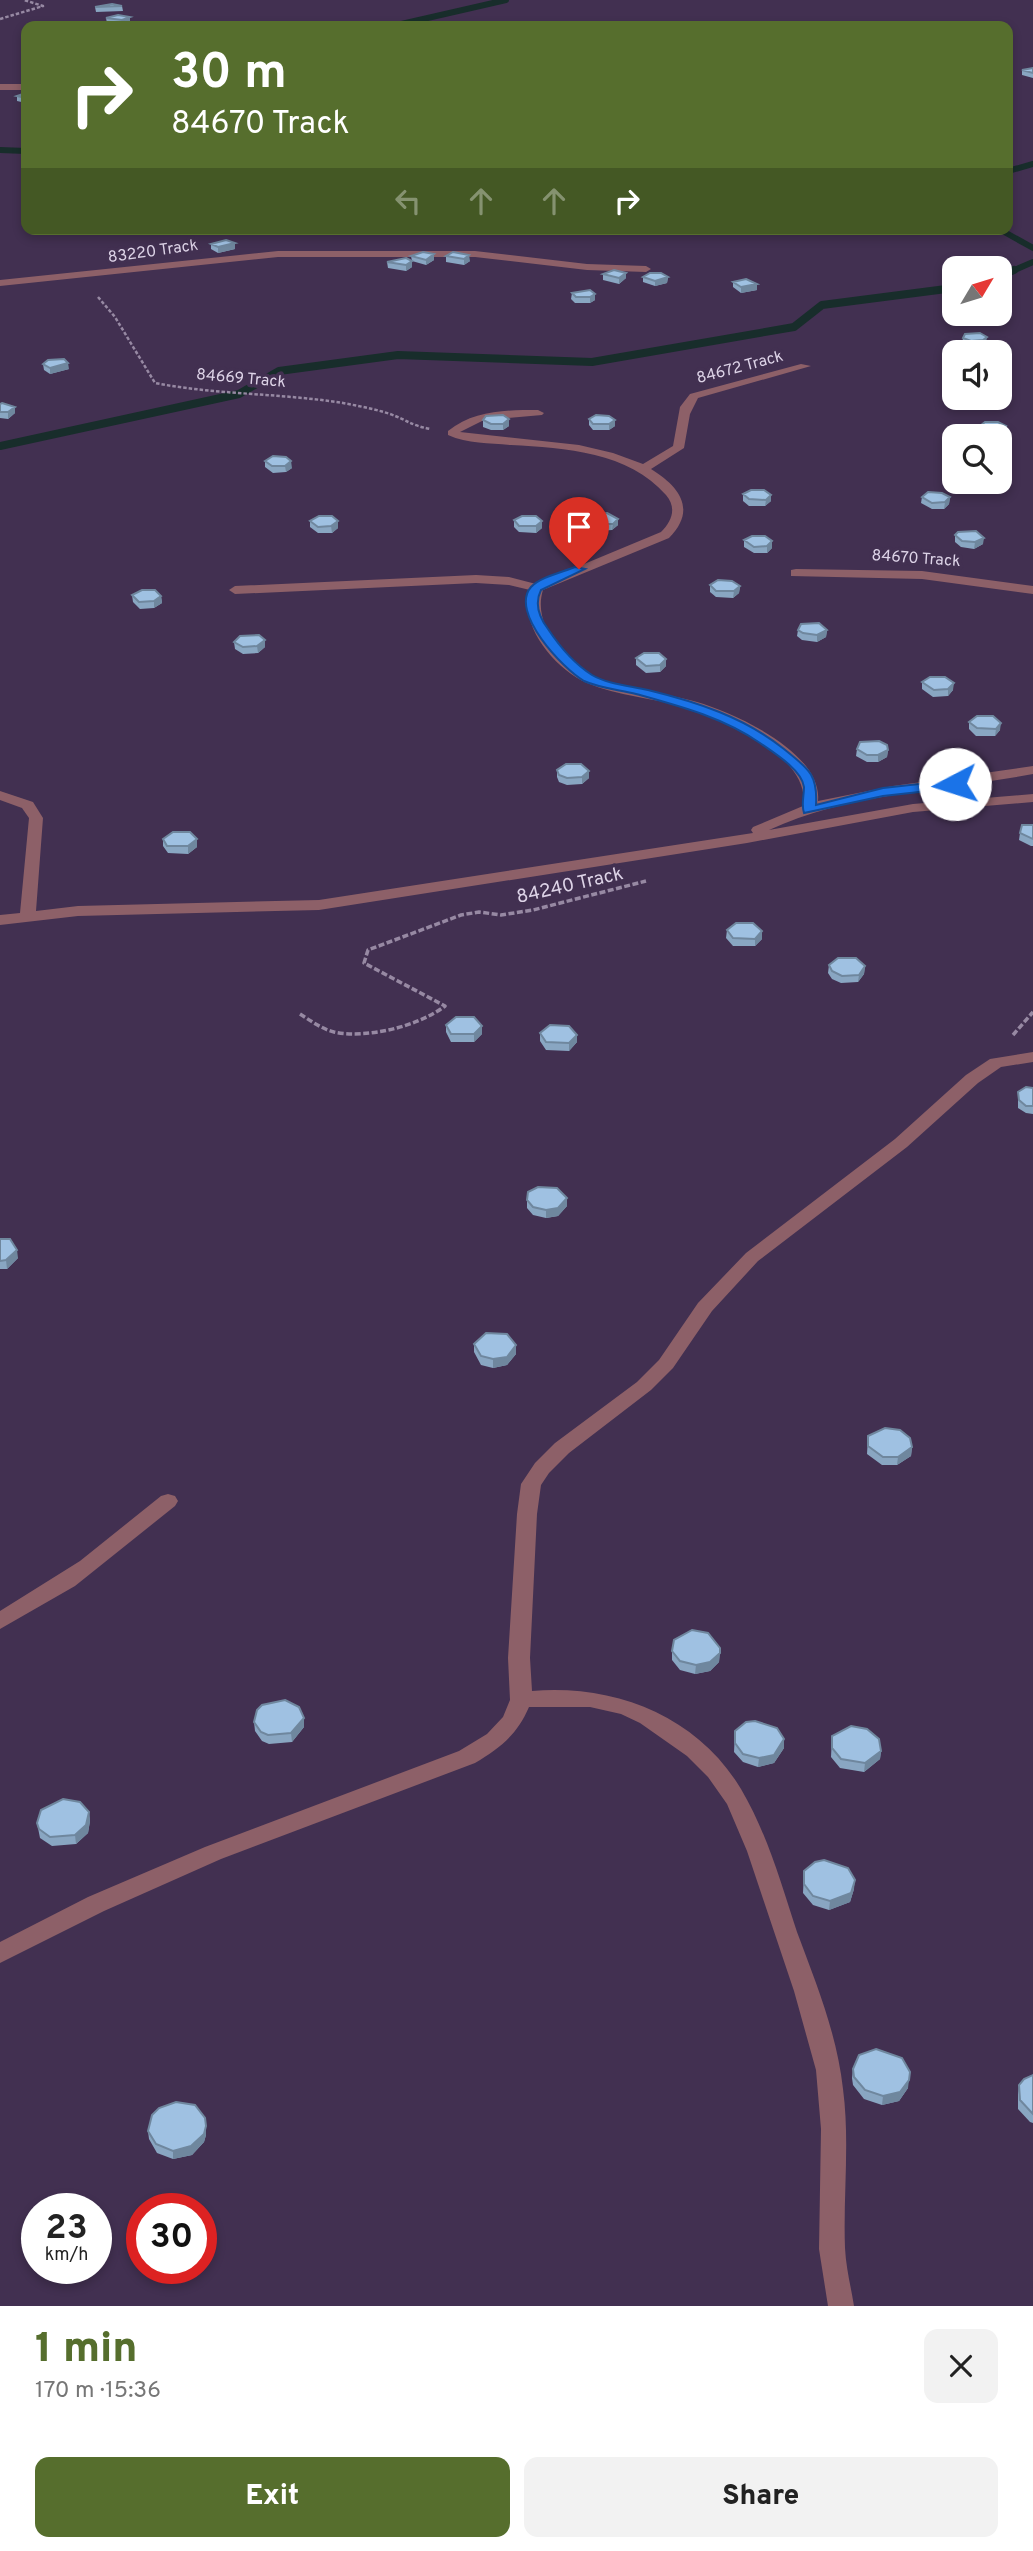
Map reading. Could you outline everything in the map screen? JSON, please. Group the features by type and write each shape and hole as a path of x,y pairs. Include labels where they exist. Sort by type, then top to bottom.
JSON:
{"street":[{"path":"0,87 21,87"},
{"name":"83220 Track","path":"0,283 77,277 232,257 300,254 475,254 587,267 646,269"},
{"name":"84672 Track","path":"645,468 678,448 684,428 682,413 686,403 695,396 805,366"},
{"path":"235,590 476,579 509,581 537,588 665,536 677,521 679,504 671,490 645,468 583,450 464,438 452,433 462,424 478,417 538,413"},
{"name":"84670 Track","path":"796,573 922,575 1033,590"},
{"path":"537,588 532,607 535,621 545,638 574,669 609,686 694,705 750,731 789,757 803,772 810,785 809,811"},
{"path":"747,839 768,825 809,811 883,792 975,782 1033,770"},
{"path":"0,795 28,805 36,818 28,916"},
{"path":"0,920 78,911 319,905 747,839 913,808 1033,797"},
{"path":"0,1953 96,1904 214,1853 467,1756 495,1740 512,1721 521,1700 519,1658 527,1514 531,1484 542,1468 562,1448 644,1386 666,1364 705,1307 752,1257 901,1143 972,1079 996,1063 1033,1057"},
{"path":"0,1621 55,1591 103,1558 168,1501"},
{"path":"521,1700 565,1695 596,1698 631,1707 660,1722 704,1758 737,1802 754,1839 826,2054 831,2093 832,2252 841,2306"}],"path":[{"path":"0,19 43,6 24,0"},
{"name":"84669 Track","path":"77,277 116,313 137,361 155,383 191,391 370,408 402,418 408,425 452,433"},
{"name":"84240 Track","path":"300,1014 335,1032 348,1034 428,1017 445,1006 364,963 368,950 461,915 479,912 501,915 533,910 602,891 628,887 654,877"}],"building":[{"path":"112,4 122,6 95,7"},
{"path":"118,15 130,17 122,20 106,18"},
{"path":"226,240 235,243 218,247 211,244"},
{"path":"423,252 434,254 426,260 411,256"},
{"path":"453,252 469,255 464,259 446,256"},
{"path":"406,258 412,261 406,265 387,262"},
{"path":"614,270 626,273 619,278 603,274"},
{"path":"650,273 661,273 668,277 655,281 643,277"},
{"path":"746,279 757,284 741,287 733,282"},
{"path":"590,290 595,294 590,297 576,297 572,293"},
{"path":"980,333 987,337 983,340 968,340 963,338 965,334"},
{"path":"64,359 68,363 50,368 43,364 48,360"},
{"path":"2,403 15,407 8,412 0,412"},
{"path":"503,415 509,419 503,424 491,424 483,420 486,416"},
{"path":"596,415 609,416 615,420 609,424 593,424 589,419"},
{"path":"998,422 1002,424 982,424"},
{"path":"273,456 286,457 291,461 285,466 272,466 265,461"},
{"path":"751,490 764,490 771,495 766,500 749,499 743,494"},
{"path":"928,492 942,493 950,497 945,502 932,503 922,497"},
{"path":"607,513 618,519 613,524 600,524 591,520 595,515"},
{"path":"319,516 332,516 338,521 331,526 318,527 310,521"},
{"path":"522,516 536,516 542,521 536,526 519,526 514,520"},
{"path":"976,531 984,538 975,542 962,541 955,535 958,532"},
{"path":"752,536 765,536 772,541 767,546 754,547 744,540"},
{"path":"718,580 732,581 740,586 734,591 716,591 710,585"},
{"path":"142,590 155,590 161,596 154,601 139,602 132,595"},
{"path":"819,623 827,630 817,635 798,630 801,624"},
{"path":"259,635 265,640 257,646 243,647 234,642 240,636"},
{"path":"644,653 659,653 666,659 660,665 646,666 636,658"},
{"path":"930,677 945,677 954,683 948,689 934,690 922,682"},
{"path":"977,716 993,716 1001,723 996,729 977,728 969,722"},
{"path":"879,741 887,745 888,750 878,755 867,755 857,749 860,742"},
{"path":"566,764 581,764 589,771 582,777 567,778 559,775 557,770"},
{"path":"1022,825 1033,825 1033,839 1020,833"},
{"path":"173,832 190,832 197,839 188,846 167,846 163,839"},
{"path":"736,923 753,923 762,931 755,939 733,938 727,930"},
{"path":"838,958 856,958 865,966 859,975 842,976 832,971 829,965"},
{"path":"456,1017 474,1017 482,1026 474,1034 451,1034 446,1025"},
{"path":"550,1025 569,1026 577,1035 569,1043 546,1042 540,1033"},
{"path":"1026,1087 1033,1088 1033,1106 1026,1106 1019,1100 1018,1092"},
{"path":"538,1187 557,1188 567,1198 558,1208 546,1210 533,1207 527,1200 528,1192"},
{"path":"0,1239 10,1239 17,1250 6,1260 0,1261"},
{"path":"486,1333 507,1334 516,1345 507,1357 493,1359 481,1356 474,1344"},
{"path":"885,1428 900,1430 910,1438 912,1447 898,1457 883,1457 868,1446 868,1436"},
{"path":"692,1630 708,1633 720,1648 720,1653 710,1662 696,1665 680,1661 672,1651 674,1640"},
{"path":"285,1700 299,1707 304,1718 291,1733 268,1735 261,1732 254,1722 257,1710 262,1705"},
{"path":"755,1721 777,1728 784,1739 774,1755 759,1758 743,1754 735,1743 735,1731 746,1722"},
{"path":"851,1726 867,1729 879,1739 881,1751 865,1763 841,1759 832,1748 832,1736"},
{"path":"63,1799 80,1802 89,1812 86,1825 75,1835 50,1837 39,1829 37,1823 41,1810"},
{"path":"824,1860 848,1868 855,1880 851,1893 830,1901 813,1896 804,1884 804,1871 815,1862"},
{"path":"876,2049 902,2058 910,2072 909,2080 900,2092 883,2096 865,2090 854,2077 853,2069 859,2055"},
{"path":"1033,2075 1033,2114 1020,2100 1019,2085"},
{"path":"176,2102 195,2105 205,2118 206,2126 204,2134 191,2146 173,2151 156,2144 148,2131 152,2115 159,2108"}],"waterway":[{"path":"414,21 506,0"},
{"path":"0,150 21,151"},
{"path":"1013,170 1033,164"},
{"path":"1010,235 1033,248"},
{"path":"1012,271 1033,262"},
{"path":"0,446 239,394 279,371 398,355 592,362 794,327 822,305 942,290"}],"route":[{"path":"579,569 537,588 533,594 535,621 560,656 589,679 694,705 742,726 789,757 803,772 810,785 809,811 883,792 955,784"}]}
